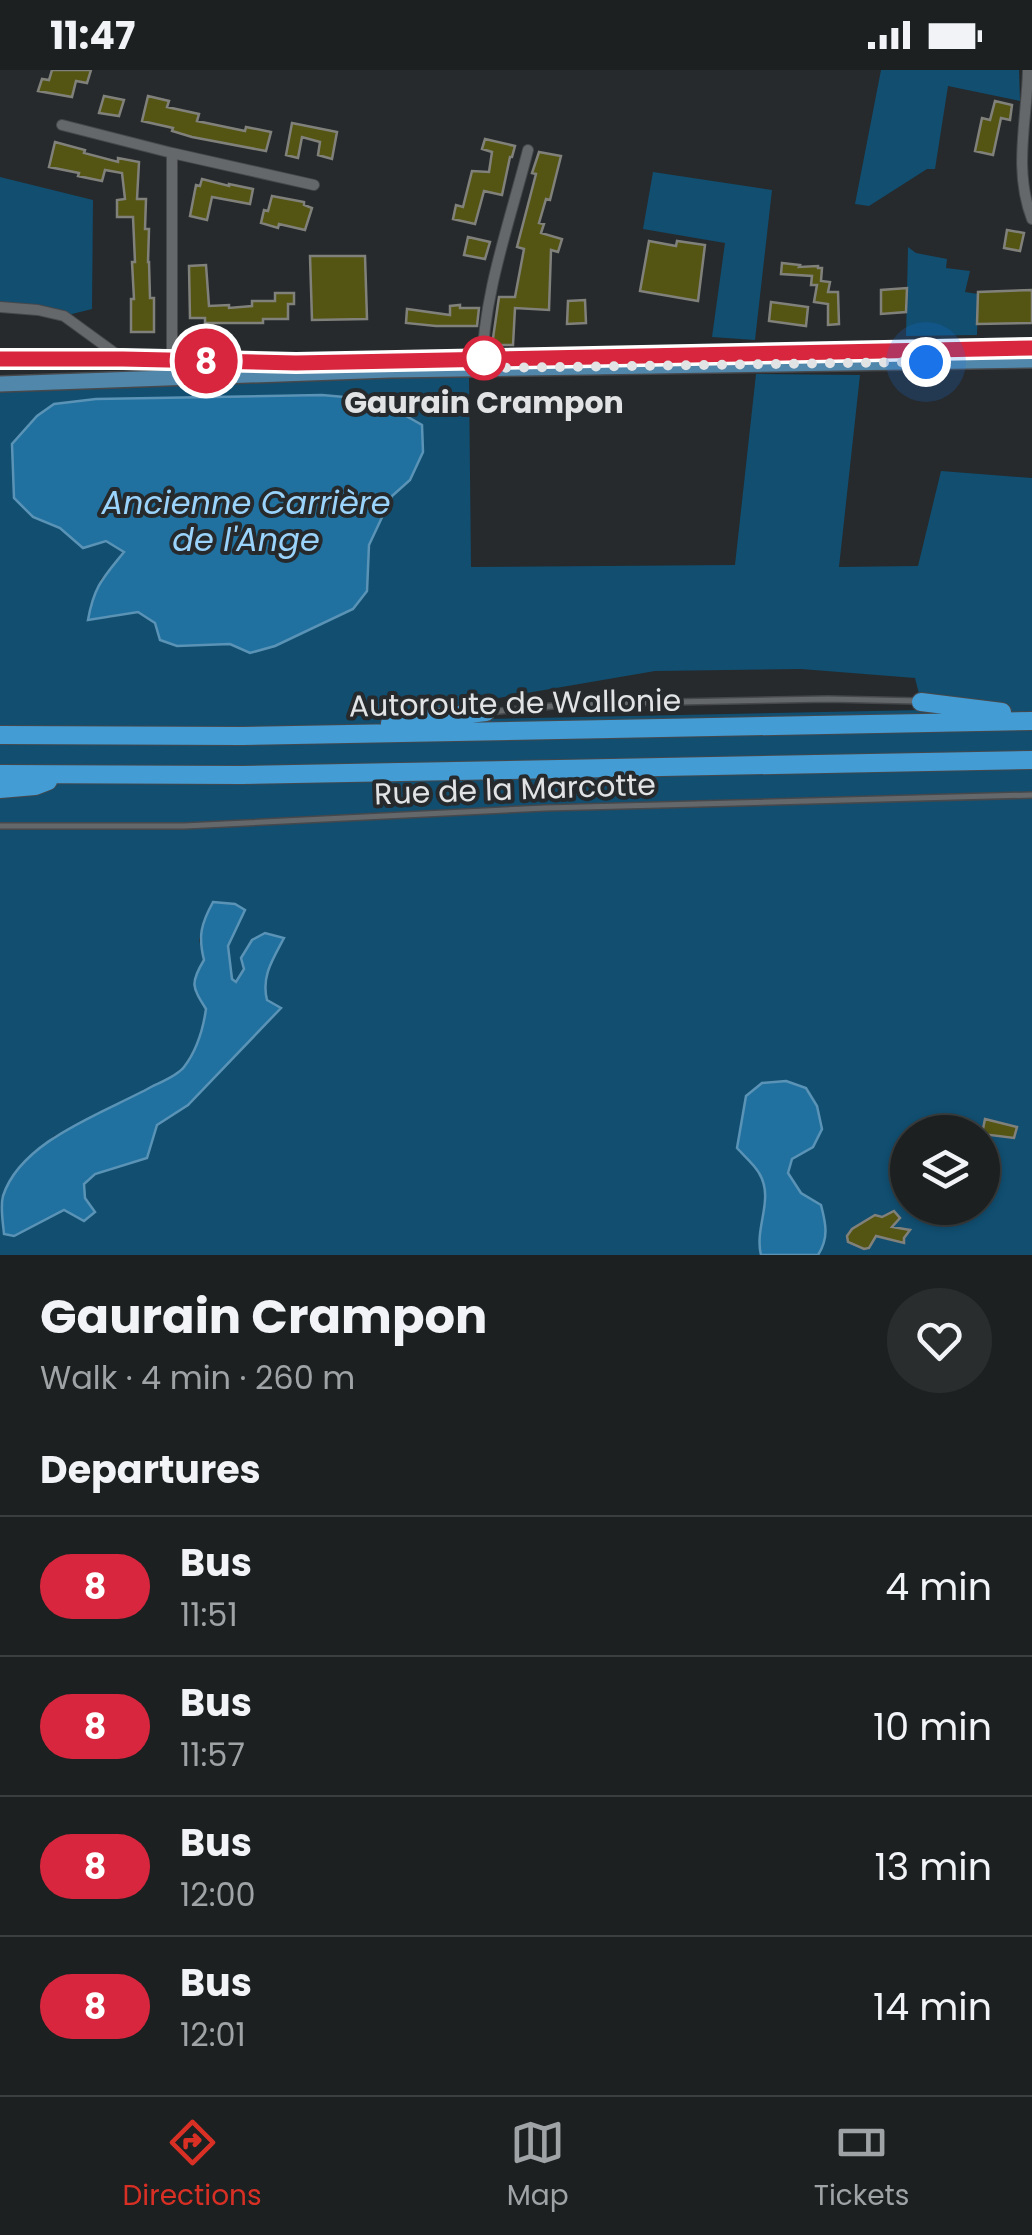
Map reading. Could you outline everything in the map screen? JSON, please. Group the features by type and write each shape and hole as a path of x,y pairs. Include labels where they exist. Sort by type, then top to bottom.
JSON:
{"highway":[{"path":"921,702 1032,718"},
{"path":"326,734 486,712"},
{"name":"Autoroute de Wallonie","path":"0,735 242,736 1032,718"},
{"path":"0,774 262,774 1032,760"},
{"path":"0,788 34,786 62,775"}],"main road":[{"path":"1,385 482,363 1032,348"},
{"path":"1,359 296,363 1032,360"}],"street":[{"path":"1028,70 1021,168 1032,218"},
{"path":"62,125 314,185"},
{"path":"482,363 492,286 528,150"},
{"path":"172,153 172,378"},
{"path":"0,307 64,316 123,359"}],"lane":[{"path":"486,712 612,703 828,698 921,702"},
{"name":"Rue de la Marcotte","path":"0,826 184,826 546,808 1032,795"}],"shaded area":[{"path":"881,70 1019,70 1020,101 948,86 935,169 927,169 869,206 855,204"},
{"path":"653,172 772,190 755,340 712,337 725,243 643,229"},
{"path":"0,177 93,200 92,309 64,316 0,307"},
{"path":"908,247 916,253 947,259 946,268 970,271 965,292 978,294 977,335 906,336"},
{"path":"756,374 860,375 839,567 918,566 941,471 1032,478 1032,1255 818,1255 821,1251 801,1193 788,1173 792,1159 813,1147 738,1147 763,1183 761,1255 0,1255 0,387 469,377 471,567 735,565","holes":["322,395 378,400 422,425 410,480 392,496 369,545 367,591 353,609 275,646 250,653 230,644 177,646 161,640 155,623 138,612 109,618 100,580 125,552 106,540 82,548 60,528 33,517 14,498 12,444 54,404 96,399","801,669 915,678 923,710 487,719 486,700 655,671","213,902 235,904 245,910 228,946 232,980 236,982 245,969 283,938 266,983 267,1000 281,1009 188,1105 84,1184 85,1198 95,1212 84,1221 64,1210 14,1236 13,1175 54,1136 182,1070 202,1034 206,1009 195,992 204,960 199,940"]}],"water":[{"name":"Ancienne Carrière de l'Ange","path":"322,395 378,400 422,425 423,452 410,480 392,496 369,545 367,591 353,609 275,646 250,653 230,644 177,646 160,640 155,623 138,612 88,620 100,583 124,552 106,541 83,548 60,528 33,517 14,498 12,444 37,416 54,404 96,399"},
{"path":"213,902 235,904 245,910 228,946 232,979 236,982 244,969 241,958 252,940 265,933 284,938 266,983 267,1000 281,1008 188,1105 157,1125 147,1158 95,1174 84,1184 85,1198 95,1212 84,1221 64,1210 14,1236 4,1234 3,1196 27,1159 66,1130 173,1076 189,1060 199,1040 206,1009 195,980 204,960 202,930"},
{"path":"786,1081 806,1088 817,1106 822,1129 813,1147 792,1159 788,1173 801,1193 821,1205 826,1231 818,1255 761,1255 763,1183 737,1148 746,1096 762,1083"}],"building":[{"path":"52,70 91,70 87,83 76,81 72,97 38,91 42,79 49,80"},
{"path":"104,96 124,100 119,116 99,113"},
{"path":"148,96 169,101 167,107 199,114 197,121 271,132 266,151 192,137 142,121"},
{"path":"995,101 1012,105 1010,120 1001,118 993,155 975,151 982,118 990,120"},
{"path":"292,123 337,132 332,159 318,155 320,142 302,137 298,158 286,155"},
{"path":"485,139 515,146 502,195 484,191 475,224 453,219 456,205 463,207 472,171 489,172 492,152 482,149"},
{"path":"55,142 118,162 118,158 139,162 137,199 146,199 154,332 131,332 133,217 117,217 117,200 125,199 122,173 105,170 102,181 49,167"},
{"path":"539,152 561,156 550,200 546,199 539,223 544,224 541,233 562,239 558,252 551,250 549,310 515,308 513,345 492,345 499,297 515,297 524,249 517,247"},
{"path":"202,179 253,189 250,204 212,197 207,220 190,216 196,185 200,186"},
{"path":"272,196 304,202 312,208 305,230 261,223"},
{"path":"1007,230 1024,233 1020,251 1004,248"},
{"path":"468,237 490,242 485,259 464,255"},
{"path":"649,241 676,246 677,241 705,245 698,301 640,291"},
{"path":"310,256 365,256 367,319 312,320"},
{"path":"782,263 822,268 821,281 830,282 828,292 838,292 839,324 828,325 828,304 814,302 817,285 811,285 812,276 781,274"},
{"path":"206,265 209,306 252,306 252,301 275,301 275,293 294,293 294,304 288,304 288,319 205,323 205,318 190,318 189,266"},
{"path":"907,288 906,312 881,314 881,290"},
{"path":"1032,290 1032,323 977,324 978,292"},
{"path":"585,300 586,323 567,324 568,301"},
{"path":"771,302 808,307 806,326 769,321"},
{"path":"450,306 479,308 477,326 406,323 407,309 450,315"},
{"path":"1000,1123 1017,1127 1014,1138 1000,1136"},
{"path":"890,1213 892,1227 910,1230 904,1243 876,1236 864,1249 848,1242 852,1229 875,1215"}],"bus line":[{"name":"8","path":"0,359 296,363 1032,348"}],"place":[{"name":"Gaurain Crampon","path":"484,358"}],"route":[{"path":"484,358 482,368 926,362"}]}
